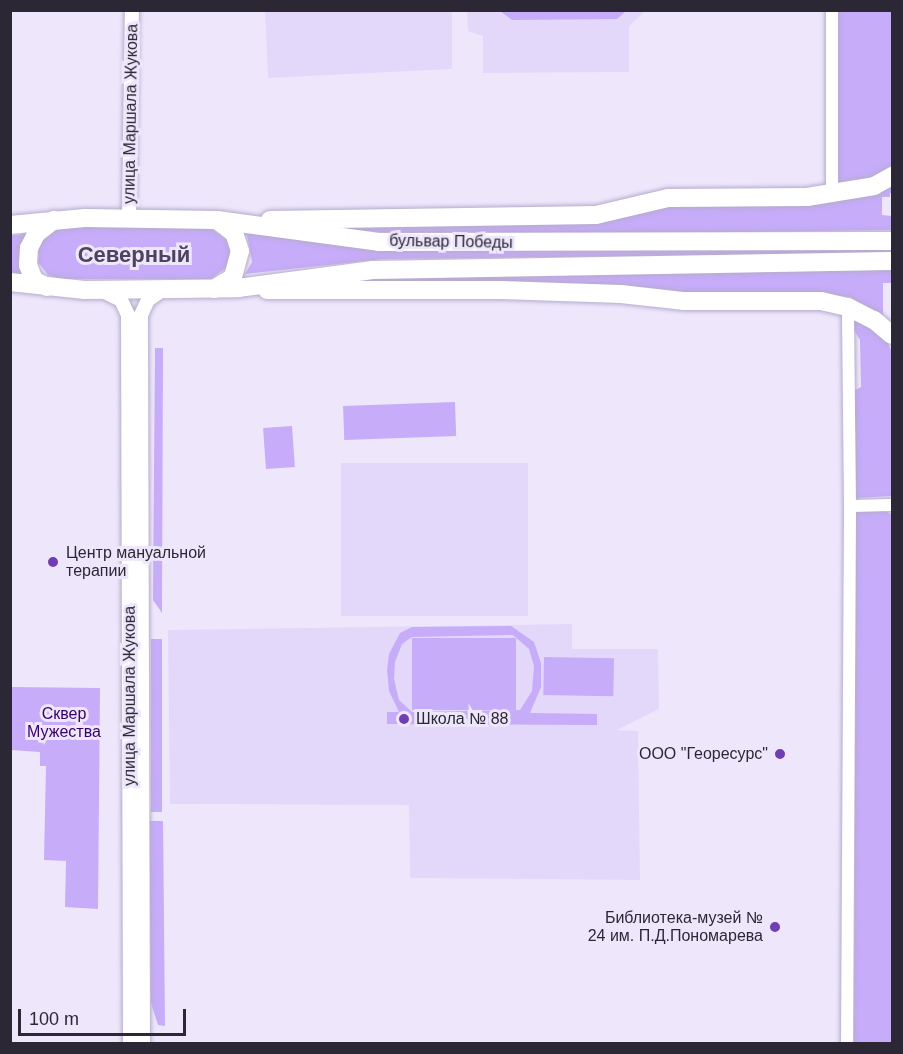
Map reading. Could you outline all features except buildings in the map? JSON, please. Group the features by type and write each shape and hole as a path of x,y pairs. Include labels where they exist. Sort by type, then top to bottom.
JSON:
{"main road":[{"path":"244,222 306,217 596,215 668,198 807,197 874,186 892,176"},
{"name":"бульвар Победы","path":"10,225 54,220 129,218 217,220 379,242 892,241"},
{"path":"47,287 34,280 28,266 29,248 36,234 54,220"},
{"path":"214,289 232,277 239,265 240,251 234,233 217,220"},
{"name":"бульвар Победы","path":"10,282 101,290 214,289 238,288 373,270 892,261"},
{"path":"238,288 301,293 562,291 683,301 821,301 848,307 874,320 892,335"}],"street":[{"name":"улица Маршала Жукова","path":"129,218 132,10"},
{"path":"832,10 832,193"},
{"name":"улица Маршала Жукова","path":"143,1044 141,315 148,300 164,289"},
{"name":"улица Маршала Жукова","path":"101,290 121,300 128,315 130,1044"},
{"path":"847,1044 850,506 848,307"},
{"path":"850,506 892,505"}],"shaded area":[{"path":"265,11 452,11 452,69 268,78"},
{"path":"467,11 645,11 629,26 629,72 483,73 483,36 468,31"},
{"path":"341,463 528,463 528,616 341,616"},
{"name":"Школа № 88","path":"572,624 572,649 658,649 659,709 617,730 638,731 640,880 410,878 409,805 170,804 168,630"}],"green space":[{"path":"500,11 626,11 617,19 512,20"},
{"path":"832,11 892,11 892,193 832,193"},
{"path":"890,189 890,197 882,197 882,215 892,216 892,230 433,236 327,228 657,207 805,205"},
{"path":"60,227 209,227 228,241 232,254 228,266 211,279 59,279 48,275 38,262 39,246 47,233"},
{"path":"246,229 343,244 892,246 892,253 383,259 245,274 252,262"},
{"path":"26,234 21,277 11,276 10,236"},
{"path":"892,270 892,283 883,283 883,319 850,297 818,294 692,295 313,282 374,277"},
{"path":"855,317 886,339 892,352 891,496 856,498 853,491 852,392 861,387 860,340 851,325"},
{"path":"155,348 163,348 162,613 153,600"},
{"path":"455,402 456,436 344,440 343,406"},
{"path":"292,426 295,467 266,469 263,428"},
{"path":"882,509 892,515 892,1043 854,1044 856,511"},
{"path":"511,626 534,642 541,663 541,687 530,713 597,714 597,725 387,724 387,712 399,712 389,691 387,670 389,654 400,633 412,627","holes":["513,635 529,649 534,666 532,691 520,710 412,712 399,700 394,679 395,662 402,644 412,637"]},
{"path":"412,638 516,638 516,710 412,710"},
{"path":"151,639 162,639 162,812 151,812"},
{"path":"544,657 614,658 613,696 543,695"},
{"name":"Сквер Мужества","path":"11,687 100,688 98,909 65,907 66,861 44,860 46,766 40,766 40,752 11,750"},
{"path":"149,821 163,821 165,1026 158,1025 151,1003"}],"place":[{"name":"Центр мануальной терапии","path":"53,562"},
{"name":"Школа № 88","path":"404,719"},
{"name":"ООО \"Георесурс\"","path":"780,754"},
{"name":"Библиотека-музей № 24 им. П.Д.Пономарева","path":"775,927"}],"district":[{"name":"Северный","path":"134,255"}]}
